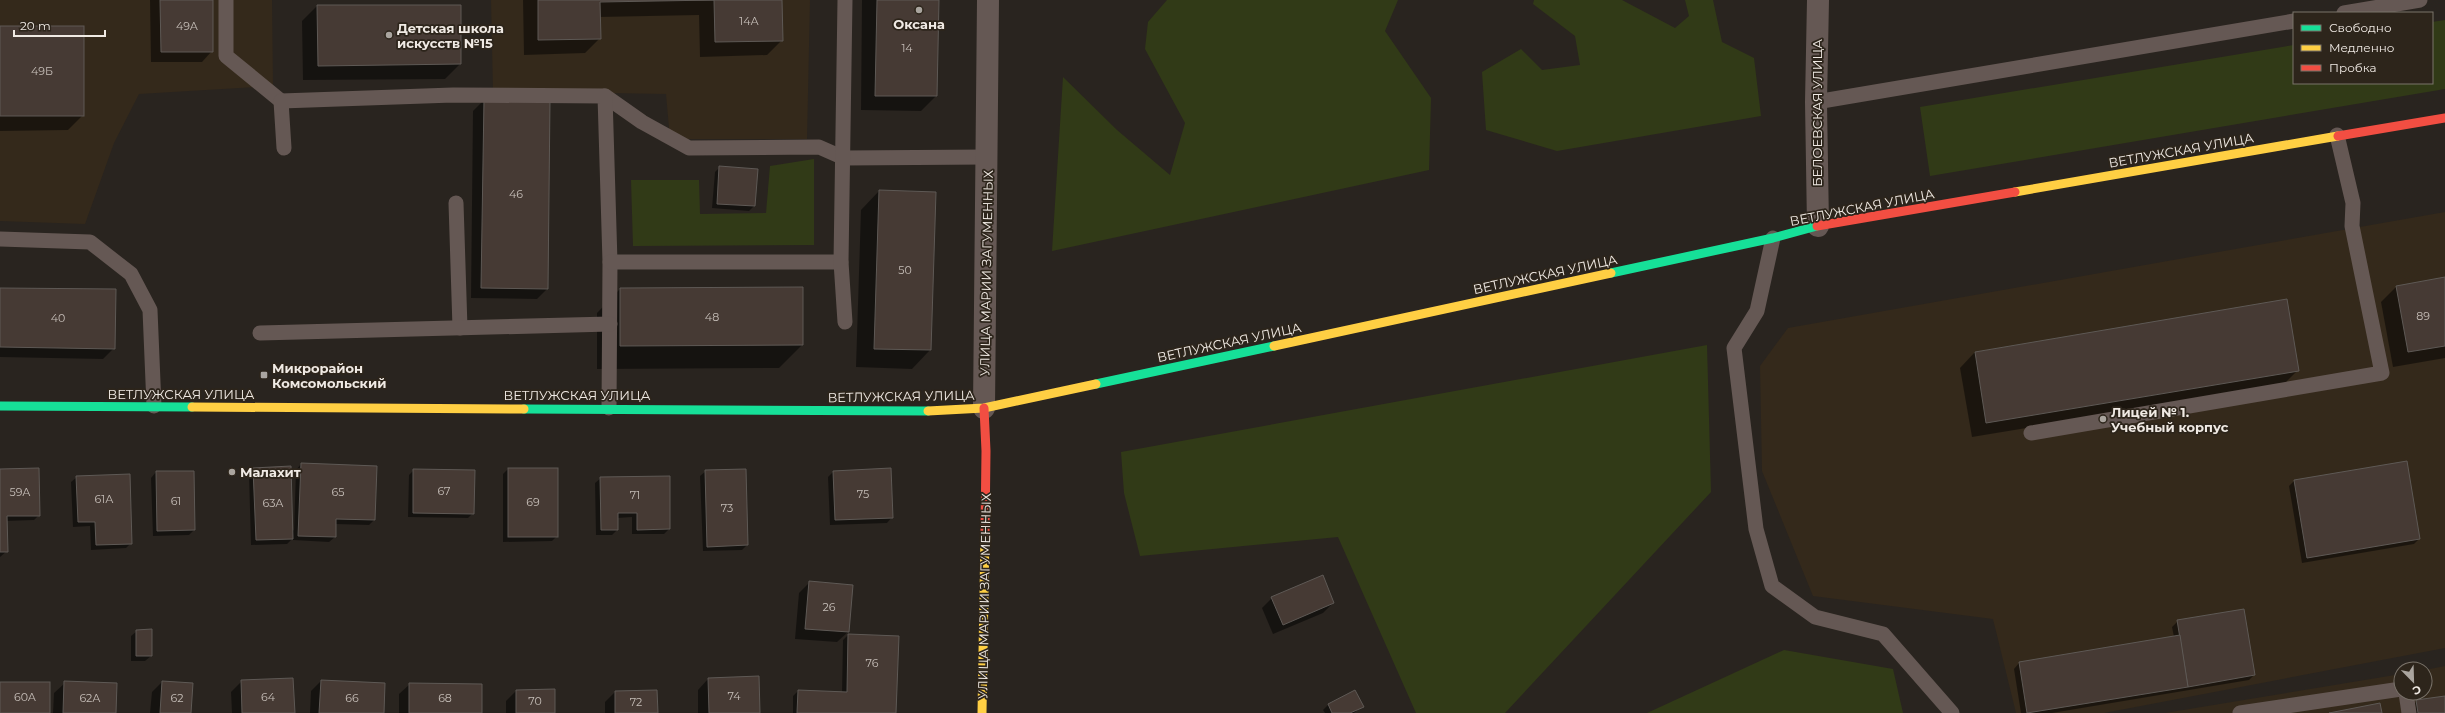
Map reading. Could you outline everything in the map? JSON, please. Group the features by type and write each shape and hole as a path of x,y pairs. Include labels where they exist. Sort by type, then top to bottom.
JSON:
{"main road":[{"name":"ВЕТЛУЖСКАЯ УЛИЦА","path":"0,406 608,408 938,411 984,408 1773,238 1818,226 2337,135 2445,118"},
{"name":"УЛИЦА МАРИИ ЗАГУМЕННЫХ","path":"982,713 986,451 984,408"}],"street":[{"name":"УЛИЦА МАРИИ ЗАГУМЕННЫХ","path":"984,408 988,157 988,0"},
{"name":"БЕЛОЕВСКАЯ УЛИЦА","path":"1818,0 1816,102 1818,226"}],"lane":[{"path":"226,0 226,56 281,101 453,95 605,96 642,122 689,148 819,148 844,158 988,157"},
{"path":"845,0 844,158 841,262 845,322"},
{"path":"2350,12 2420,0"},
{"path":"1816,102 2293,22"},
{"path":"605,96 610,262 608,408"},
{"path":"281,101 284,148"},
{"path":"2031,432 2382,373 2352,226 2353,203 2337,135"},
{"path":"456,203 460,328"},
{"path":"1773,238 1757,311 1734,348 1756,529 1772,586 1815,617 1883,634 1952,713"},
{"path":"0,239 90,242 131,274 150,310 154,406"},
{"path":"610,262 841,262"},
{"path":"260,333 610,324"},
{"path":"2240,713 2393,690"},
{"path":"2407,701 2409,713"}],"shaded area":[{"path":"0,0 272,0 273,86 139,94 114,143 85,224 0,221"},
{"path":"491,0 810,0 807,139 670,139 666,94 493,91"},
{"name":"Лицей № 1. Учебный корпус","path":"2445,212 2445,648 2104,713 2016,713 1993,619 1813,596 1762,471 1760,366 1788,328"},
{"path":"2445,666 2445,713 2165,713 2393,675 2393,701 2433,701 2433,668"}],"green space":[{"path":"1167,0 1398,0 1385,31 1431,98 1429,170 1052,251 1063,77 1117,130 1170,175 1185,123 1145,49 1148,22"},
{"path":"1534,0 1622,0 1675,28 1689,16 1685,0 1713,0 1722,42 1754,58 1761,116 1557,151 1486,130 1482,72 1521,49 1542,70 1580,65 1575,36 1533,4"},
{"path":"2445,20 2445,89 1930,176 1920,107 2293,45 2293,84 2433,84 2433,22"},
{"path":"814,159 814,245 633,246 631,180 699,180 700,214 766,213 770,166"},
{"path":"1707,345 1711,492 1505,713 1416,713 1338,537 1140,556 1124,493 1121,452"},
{"path":"1784,650 1893,669 1903,713 1647,713"}],"building":[{"path":"160,0 213,0 213,52 161,52"},
{"path":"538,0 714,0 600,2 601,39 538,40"},
{"path":"714,0 782,0 783,41 715,42"},
{"path":"877,0 939,0 937,96 875,96"},
{"name":"Детская школа искусств №15","path":"317,5 461,5 461,64 318,66"},
{"path":"0,26 84,26 84,116 0,116"},
{"path":"484,99 550,99 548,289 481,288"},
{"path":"719,166 758,169 755,206 717,204"},
{"path":"879,190 936,192 931,350 874,349"},
{"path":"2445,277 2445,346 2408,352 2396,286"},
{"path":"803,287 803,345 620,346 620,288"},
{"path":"0,288 116,289 115,349 0,347"},
{"path":"2287,299 2299,371 1986,423 1975,352"},
{"path":"2407,461 2420,539 2307,558 2294,480"},
{"path":"301,463 377,466 375,520 336,519 336,537 298,536"},
{"path":"291,466 293,539 256,540 253,468"},
{"path":"39,468 40,516 7,516 8,552 0,552 0,469"},
{"path":"508,468 558,468 558,537 508,537"},
{"path":"891,468 893,518 835,520 833,471"},
{"path":"413,469 475,470 474,514 413,513"},
{"path":"746,469 748,545 707,547 705,470"},
{"path":"156,471 194,471 195,530 157,531"},
{"path":"130,474 132,544 96,545 95,522 78,522 76,476"},
{"path":"670,476 670,529 637,530 637,513 618,513 618,530 601,530 600,477"},
{"path":"1323,575 1334,603 1283,625 1271,597"},
{"path":"809,581 853,585 849,632 805,629"},
{"path":"2244,609 2255,675 2188,687 2177,620"},
{"path":"152,629 152,656 136,656 136,630"},
{"path":"848,634 899,636 896,713 797,713 798,690 847,692"},
{"path":"2180,635 2188,687 2027,713 2019,662"},
{"path":"759,676 760,713 709,713 708,678"},
{"path":"293,678 295,713 242,713 241,680"},
{"path":"321,680 385,683 384,713 319,713"},
{"path":"64,681 117,683 116,713 63,713"},
{"path":"162,681 193,683 191,713 160,713"},
{"path":"0,682 50,682 50,713 0,713"},
{"path":"409,683 482,684 482,713 409,713"},
{"path":"555,689 555,713 516,713 516,690"},
{"path":"657,690 658,713 615,713 615,691"},
{"path":"1355,690 1364,707 1350,713 1332,713 1328,704"},
{"path":"2445,696 2445,713 2418,713 2416,701 2433,701 2433,698"},
{"path":"2380,703 2382,713 2329,713"}],"traffic: fast":[{"path":"1611,273 1773,238 1817,226"},
{"path":"1096,384 1274,346"},
{"path":"0,406 192,407"},
{"path":"524,409 928,411"}],"traffic: slow":[{"path":"2015,192 2338,136"},
{"path":"1274,346 1611,273"},
{"path":"928,411 984,408 1096,384"},
{"path":"192,407 524,409"},
{"path":"982,713 985,533"}],"traffic: jam":[{"path":"2338,136 2445,118"},
{"path":"1817,226 2015,192"},
{"path":"984,408 986,451 985,533"}],"place":[{"name":"Оксана","path":"919,10"},
{"name":"Детская школа искусств №15","path":"389,35"},
{"name":"Микрорайон Комсомольский","path":"264,375"},
{"name":"Лицей № 1. Учебный корпус","path":"2103,419"},
{"name":"Малахит","path":"232,472"}]}
